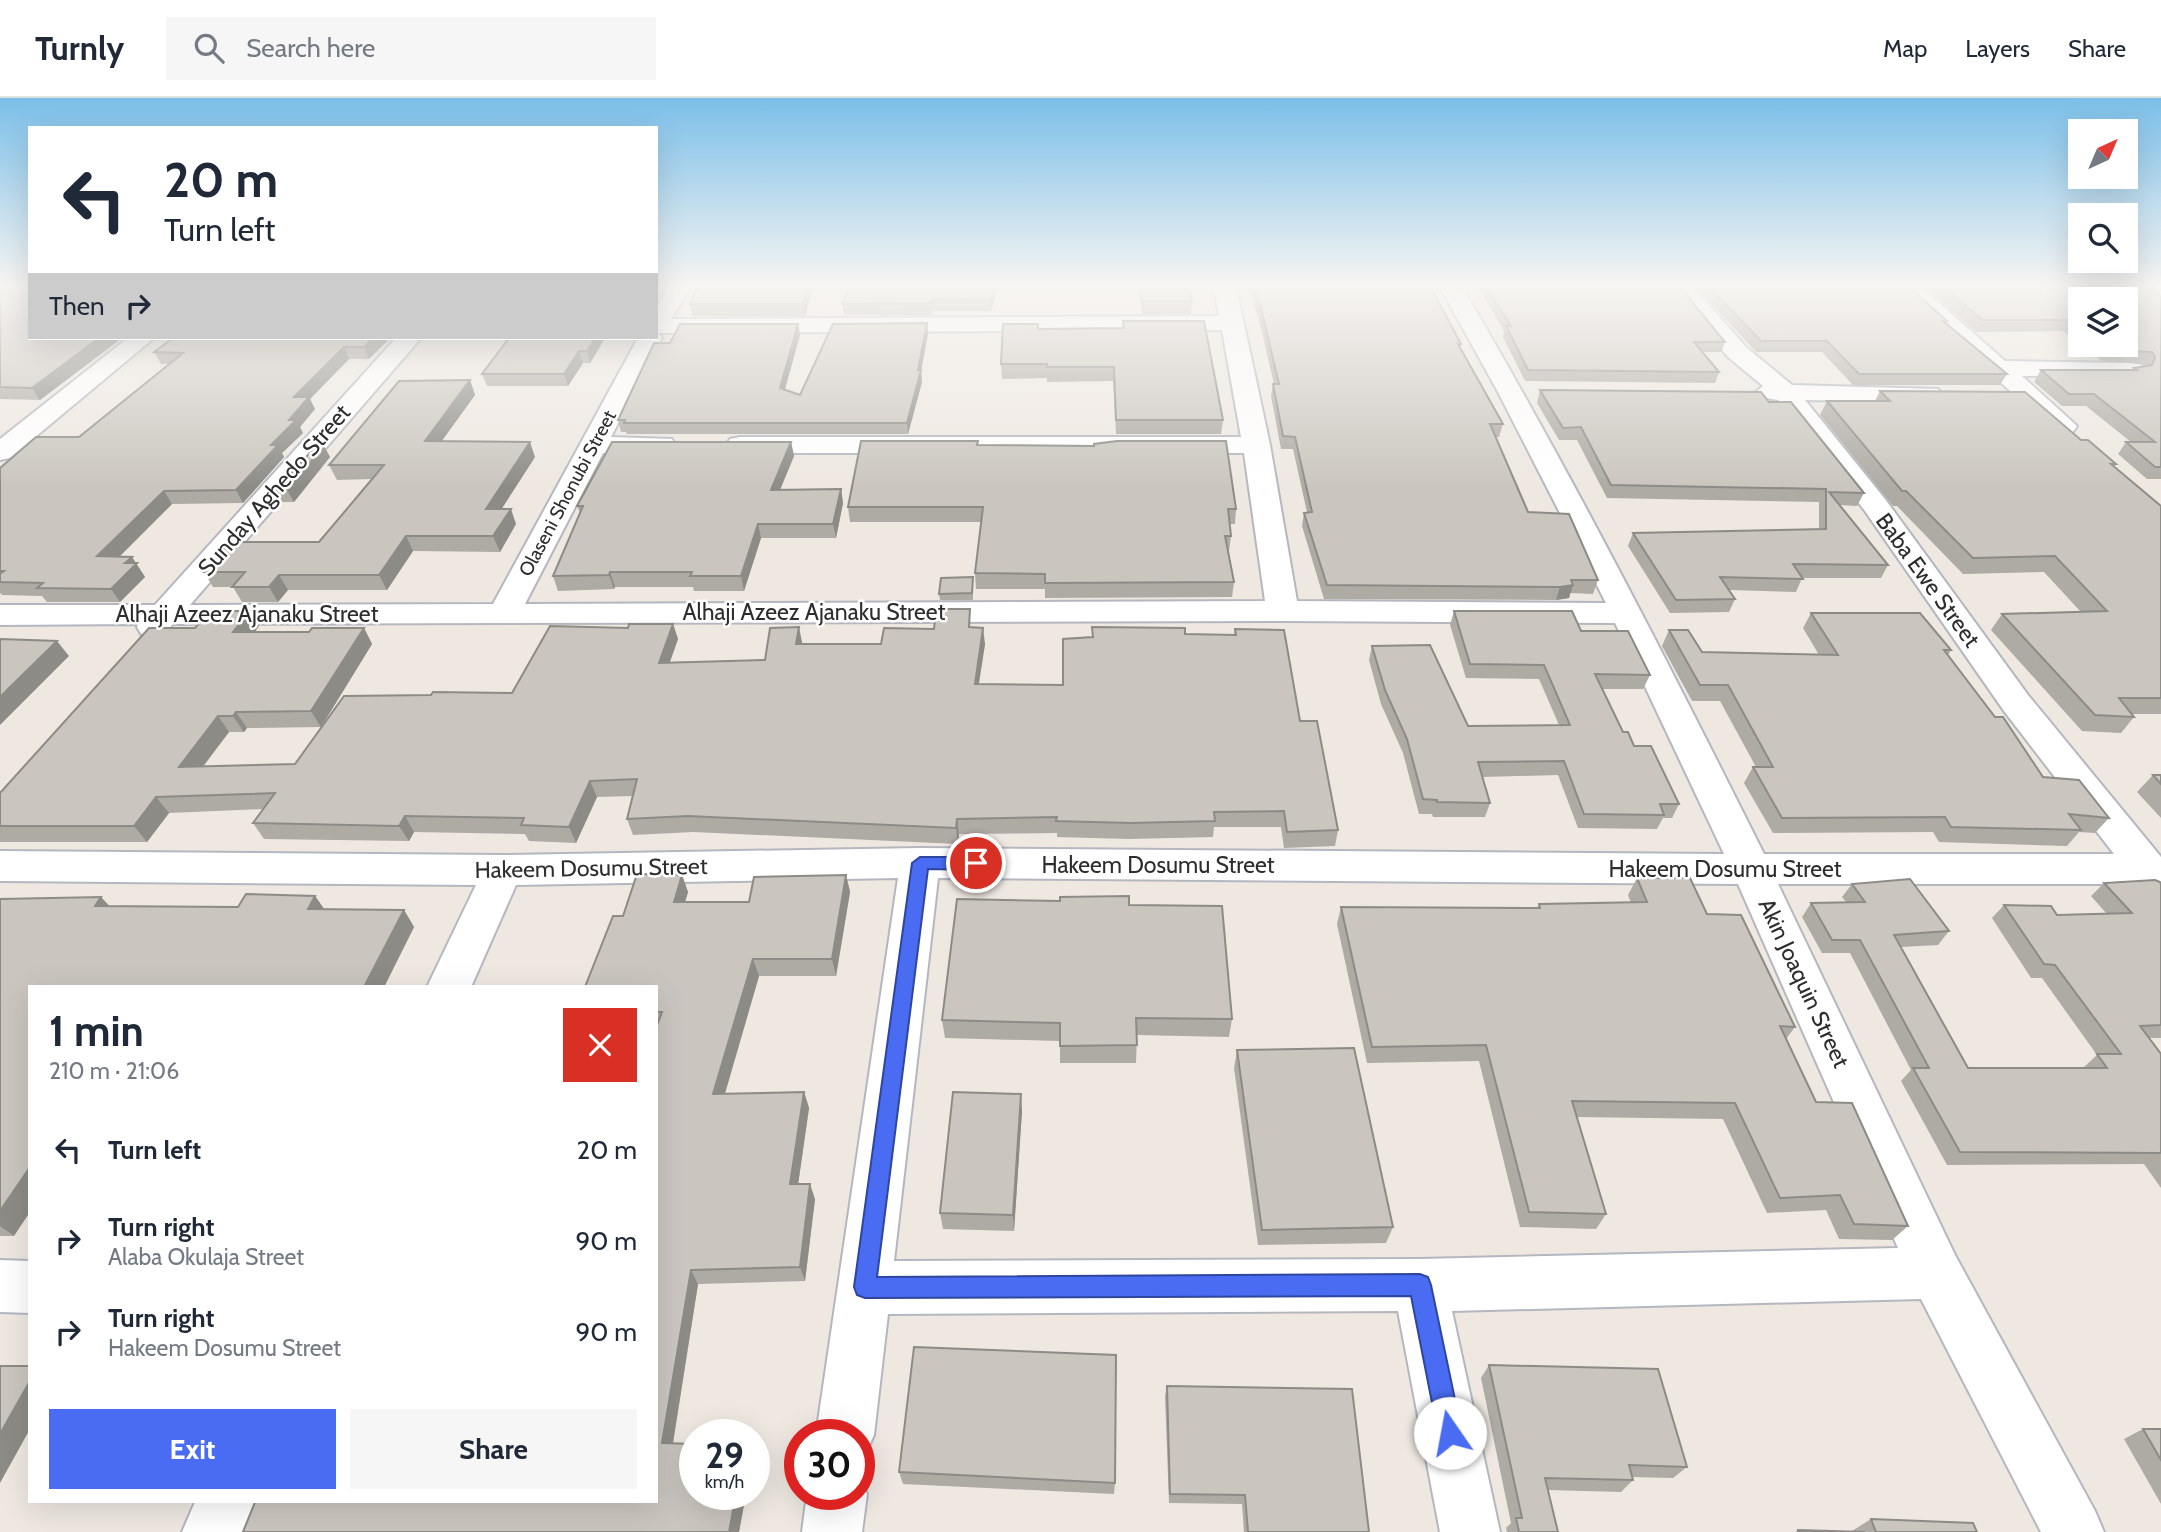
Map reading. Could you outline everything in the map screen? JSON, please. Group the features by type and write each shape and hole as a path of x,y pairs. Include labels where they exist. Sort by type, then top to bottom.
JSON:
{"street":[{"path":"3,447 122,354"},
{"name":"Sunday Aghedo Street","path":"136,646 395,354"},
{"name":"Olaseni Shonubi Street","path":"505,612 642,354"},
{"path":"1238,354 1283,611"},
{"name":"Akin Joaquin Street","path":"1498,354 1524,392 1627,613 1752,869 1936,1273 2074,1532"},
{"name":"Baba Ewe Street","path":"1739,354 1786,392 1875,506 2016,703 2154,877"},
{"path":"1982,354 2080,440"},
{"path":"1998,368 2133,370"},
{"path":"1744,392 1948,395"},
{"path":"1989,395 2029,396"},
{"path":"593,445 690,445"},
{"path":"717,445 1256,445"},
{"name":"Alhaji Azeez Ajanaku Street","path":"0,615 1283,611 1627,613"},
{"path":"847,1419 920,863"},
{"name":"Hakeem Dosumu Street","path":"0,866 503,870 920,863 1752,869 2154,877"},
{"path":"450,985 503,870"},
{"path":"865,1287 1420,1285 1936,1273"},
{"path":"1420,1285 1471,1532"},
{"path":"0,1286 28,1287"},
{"path":"212,1532 225,1503"},
{"path":"832,1532 835,1510"}],"building":[{"path":"0,354 78,354 32,388 0,387"},
{"path":"182,354 337,354 294,397 309,397 289,420 296,420 271,445 278,445 236,490 164,491 97,556 132,557 125,563 137,563 111,589 37,588 43,583 0,582 0,574 4,571 0,571 0,468 36,437 79,437"},
{"path":"497,354 577,354 564,374 482,374"},
{"path":"649,354 790,354 780,388 800,395 819,354 921,354 918,370 921,370 907,423 624,423 625,420 618,420"},
{"path":"1002,354 1210,354 1223,420 1116,420 1114,367 1001,364"},
{"path":"1272,354 1464,354 1503,424 1490,424 1528,512 1569,514 1598,580 1571,580 1573,585 1560,587 1327,585 1304,513 1312,512 1295,437 1283,436 1273,384 1279,384"},
{"path":"1520,354 1704,354 1719,372 1528,370"},
{"path":"1840,354 1983,354 2007,374 1859,374"},
{"path":"2153,354 2161,354 2161,467 2155,467 2126,442 2155,442 2094,394 2069,394 2041,370 2137,370 2134,368 2152,365 2155,357"},
{"path":"470,380 425,441 530,442 486,509 511,509 493,536 406,536 379,575 279,575 269,587 232,587 245,572 204,572 229,542 319,542 384,465 329,465 399,381"},
{"path":"1540,390 1761,392 1769,402 1791,402 1864,493 1829,492 1888,565 1793,564 1803,579 1720,577 1735,599 1676,600 1633,533 1826,529 1826,489 1611,485 1581,427 1563,428"},
{"path":"1880,391 2025,392 2081,440 2088,440 2116,464 2111,464 2161,506 2161,698 2119,698 2134,717 2095,715 2002,614 2107,611 2055,556 1973,558 1906,491 1902,491 1827,401 1890,401"},
{"path":"861,441 978,441 977,445 1094,446 1117,441 1226,441 1236,509 1228,509 1231,536 1225,536 1234,582 1045,583 1045,574 975,573 983,507 848,507"},
{"path":"612,442 791,442 771,490 841,489 833,524 758,524 741,576 690,576 692,572 610,572 609,575 553,576 583,506 577,506"},
{"path":"316,446 324,446 287,490 276,490"},
{"path":"973,577 972,593 939,594 941,578"},
{"path":"936,609 970,609 969,627 983,628 975,684 1063,685 1063,639 1093,637 1092,627 1185,628 1185,634 1236,635 1235,629 1284,630 1300,721 1317,721 1338,830 1287,832 1284,811 1214,812 1215,821 1130,823 1056,821 1057,817 957,819 956,828 688,816 627,819 637,779 590,781 569,827 521,825 524,818 405,816 399,826 253,823 275,793 156,797 134,826 0,826 0,793 149,628 195,628 210,611 250,611 233,632 309,632 312,628 364,628 311,711 236,712 233,716 218,716 179,767 295,764 344,696 431,695 433,692 512,693 550,626 628,628 629,624 673,624 659,663 765,660 770,628 799,627 796,644 881,644 884,628 934,629"},
{"path":"1454,611 1572,611 1581,631 1628,631 1650,675 1595,674 1623,732 1628,732 1634,746 1651,746 1679,804 1660,804 1664,815 1584,814 1564,761 1478,762 1490,803 1437,802 1423,799 1407,739 1385,690 1372,646 1430,645 1468,726 1570,725 1544,665 1470,664"},
{"path":"1811,613 1920,613 1951,650 1944,650 1995,717 2003,717 2043,777 2079,780 2109,818 2069,814 2081,830 1951,827 1945,817 1782,818 1753,767 1773,767 1728,685 1700,685 1669,630 1688,630 1702,652 1838,655"},
{"path":"0,639 57,641 0,697"},
{"path":"2153,775 2161,775 2161,784"},
{"path":"637,874 682,875 674,902 749,902 754,877 846,875 832,959 753,959 713,1094 804,1092 790,1184 810,1184 800,1267 691,1270 662,1443 679,1444 679,1510 733,1510 729,1532 243,1532 255,1503 658,1503 658,1023 662,1012 658,1012 658,985 586,985 613,916 623,916"},
{"path":"1637,878 1690,878 1707,914 1741,915 1795,1027 1780,1026 1816,1102 1852,1103 1908,1226 1854,1224 1840,1195 1780,1198 1735,1103 1572,1101 1606,1214 1529,1212 1486,1045 1372,1047 1341,907 1540,908 1539,904 1647,902"},
{"path":"1910,879 1949,931 1894,935 1968,1068 2107,1068 2097,1054 2121,1054 2055,965 2044,964 2004,905 2051,906 2057,915 2132,913 2104,883 2160,882 2161,1025 2140,1026 2161,1054 2161,1153 1960,1152 1913,1068 1929,1068 1860,940 1832,940 1811,903 1865,902 1852,884"},
{"path":"246,894 315,896 308,909 404,910 365,985 28,985 28,1170 0,1211 0,899 101,897 95,906 238,907"},
{"path":"1129,896 1129,905 1222,906 1232,1019 1136,1018 1137,1045 1060,1046 1060,1023 942,1020 957,899 1060,901 1060,897"},
{"path":"1354,1048 1393,1227 1262,1230 1237,1050"},
{"path":"953,1092 1021,1094 1013,1215 940,1213"},
{"path":"914,1347 1116,1355 1115,1483 899,1472"},
{"path":"1489,1365 1658,1369 1687,1467 1629,1465 1633,1480 1545,1478 1558,1532 1519,1532 1516,1518 1522,1518"},
{"path":"0,1366 28,1366 28,1385 0,1434"},
{"path":"1167,1386 1352,1389 1369,1532 1248,1532 1245,1495 1170,1494"},
{"path":"2143,1429 2161,1429 2161,1460"},
{"path":"1871,1519 1973,1523 1977,1532 1876,1532"},
{"path":"1798,1530 1865,1532 1798,1532"}],"route":[{"path":"976,863 920,863 865,1287 1420,1285 1450,1433"}]}
